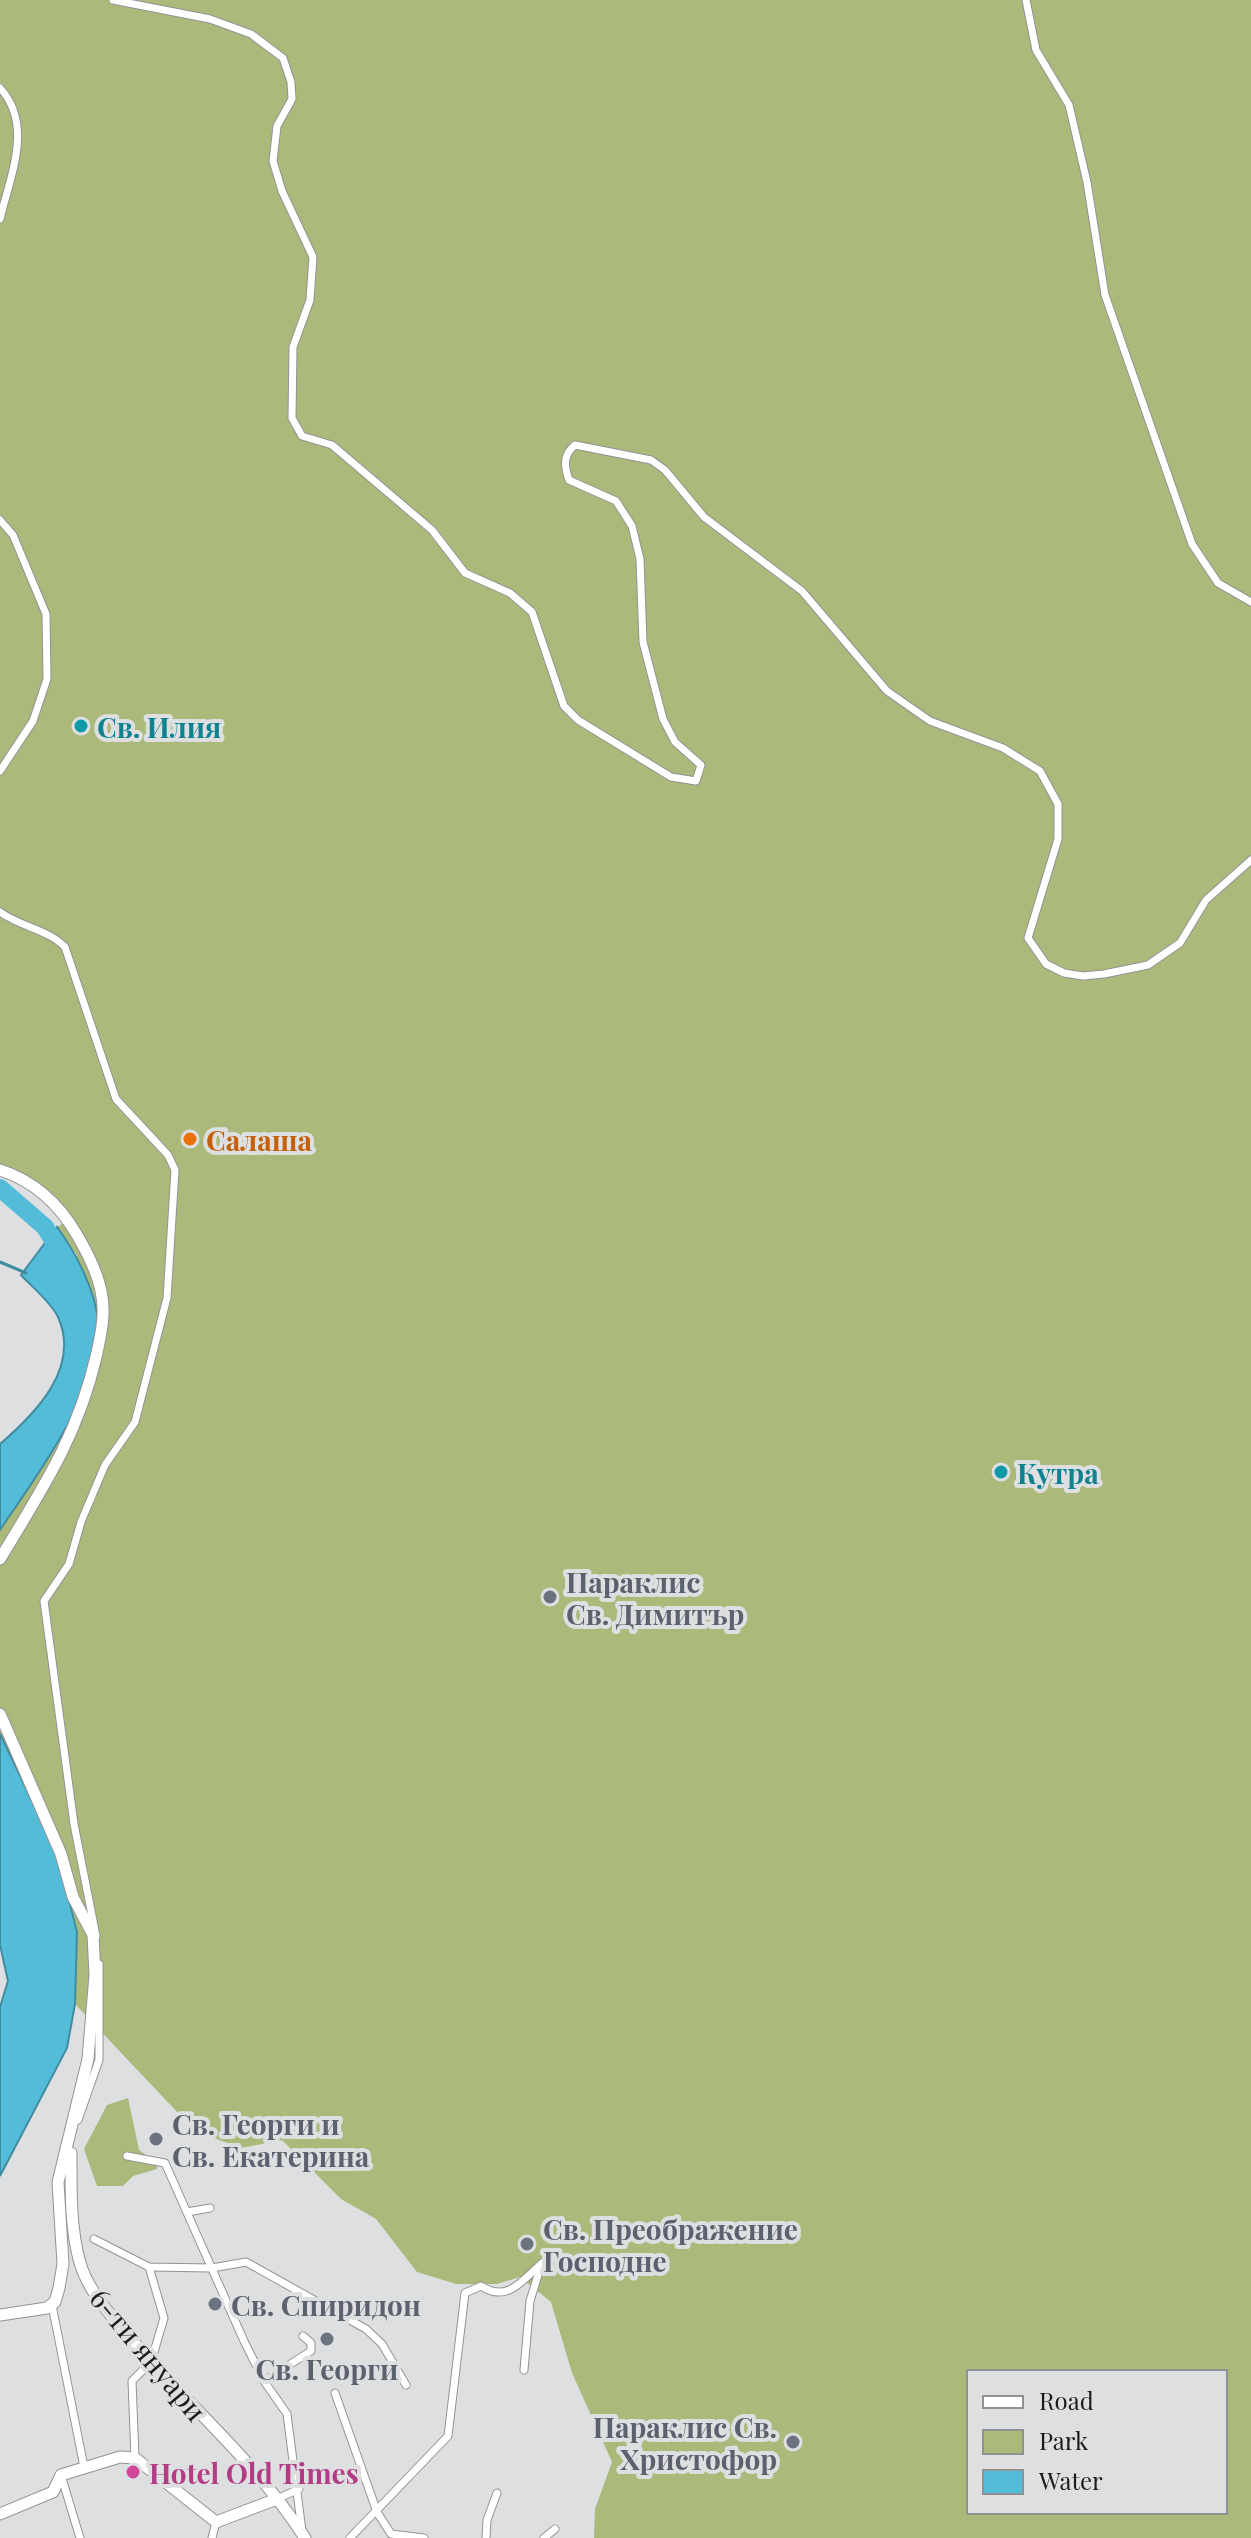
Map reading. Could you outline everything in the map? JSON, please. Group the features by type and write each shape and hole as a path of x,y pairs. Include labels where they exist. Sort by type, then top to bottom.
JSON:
{"main road":[{"path":"0,1170 25,1178 53,1202 73,1228 88,1255 101,1290 103,1315 87,1394 76,1426 60,1461 0,1559"},
{"path":"0,1714 61,1854 73,1897 93,1935 95,1975 88,2059 58,2182 63,2264 59,2288 52,2305 40,2310 0,2315"},
{"name":"6-ти януари","path":"71,2137 71,2192 81,2265 103,2306 277,2499 304,2536"},
{"path":"0,2514 53,2492 61,2475 120,2457 135,2458 216,2522 277,2499"}],"street":[{"path":"113,0 210,19 251,34 283,58 291,82 292,99 277,126 273,161 282,191 313,257 310,300 293,347 292,418 302,436 332,445 432,530 465,573 510,593 532,612 555,687 564,706 578,720 671,777 696,781 701,765 675,742 663,719 643,642 640,559 632,526 616,501 569,480 566,452 575,445 651,460 665,470 704,517 802,591 887,691 930,721 1003,748 1040,771 1058,804 1058,839 1028,938 1046,964 1083,976 1148,965 1180,943 1206,900 1251,860"},
{"path":"1026,0 1036,50 1069,105 1087,182 1105,295 1186,530 1218,583 1251,602"},
{"path":"0,88 14,109 20,137 0,219"},
{"path":"0,520 13,535 46,614 47,679 33,721 0,771"},
{"path":"0,912 19,925 52,934 65,947 116,1099 157,1141 175,1170 167,1298 135,1422 105,1465 81,1522 69,1564 44,1601 74,1824 91,1899 101,1974 99,2060 71,2137"},
{"path":"127,2156 165,2163 264,2381 287,2414 304,2536"},
{"path":"187,2212 210,2208"},
{"path":"94,2239 149,2267 212,2268 246,2262 366,2329 382,2344 406,2385"},
{"path":"350,2538 448,2436 465,2293 481,2286 493,2294 503,2294 515,2289 542,2263 530,2301 524,2370"},
{"path":"135,2458 132,2381 151,2362 164,2318 149,2267"},
{"path":"52,2305 84,2467"},
{"path":"264,2381 311,2351 311,2343 303,2336"},
{"path":"335,2393 377,2512 391,2536 424,2538"},
{"path":"61,2475 80,2538"},
{"path":"277,2499 299,2489"},
{"path":"486,2538 487,2520 497,2493"},
{"path":"212,2538 216,2522"},
{"path":"544,2538 555,2529"}],"green space":[{"path":"0,0 1251,0 1251,2538 594,2538 595,2509 612,2462 572,2373 551,2302 520,2277 497,2284 456,2284 417,2272 376,2219 341,2199 282,2140 241,2148 195,2131 75,2004 77,1932 57,1853 0,1734 0,1530 69,1428 77,1255 57,1227 72,1218 0,1171"},
{"path":"128,2098 139,2150 156,2162 157,2169 133,2176 123,2186 97,2186 84,2149 107,2105"}],"water":[{"path":"57,1227 77,1259 93,1297 98,1322 97,1348 79,1403 48,1458 0,1530 0,1444 40,1404 59,1372 64,1354 64,1336 55,1311 21,1275"},
{"path":"0,1734 57,1853 77,1932 75,2004 67,2048 0,2176 0,2007 8,1981 0,1945"}],"waterway":[{"path":"0,1188 45,1227 62,1256"},
{"path":"0,1262 26,1273"}],"place":[{"name":"Св. Илия","path":"81,726"},
{"name":"Салаша","path":"190,1139"},
{"name":"Кутра","path":"1001,1472"},
{"name":"Параклис Св. Димитър","path":"550,1597"},
{"name":"Св. Георги и Св. Екатерина","path":"156,2139"},
{"name":"Св. Преображение Господне","path":"527,2244"},
{"name":"Св. Спиридон","path":"215,2304"},
{"name":"Св. Георги","path":"327,2339"},
{"name":"Параклис Св. Христофор","path":"793,2442"},
{"name":"Hotel Old Times","path":"133,2472"}]}
